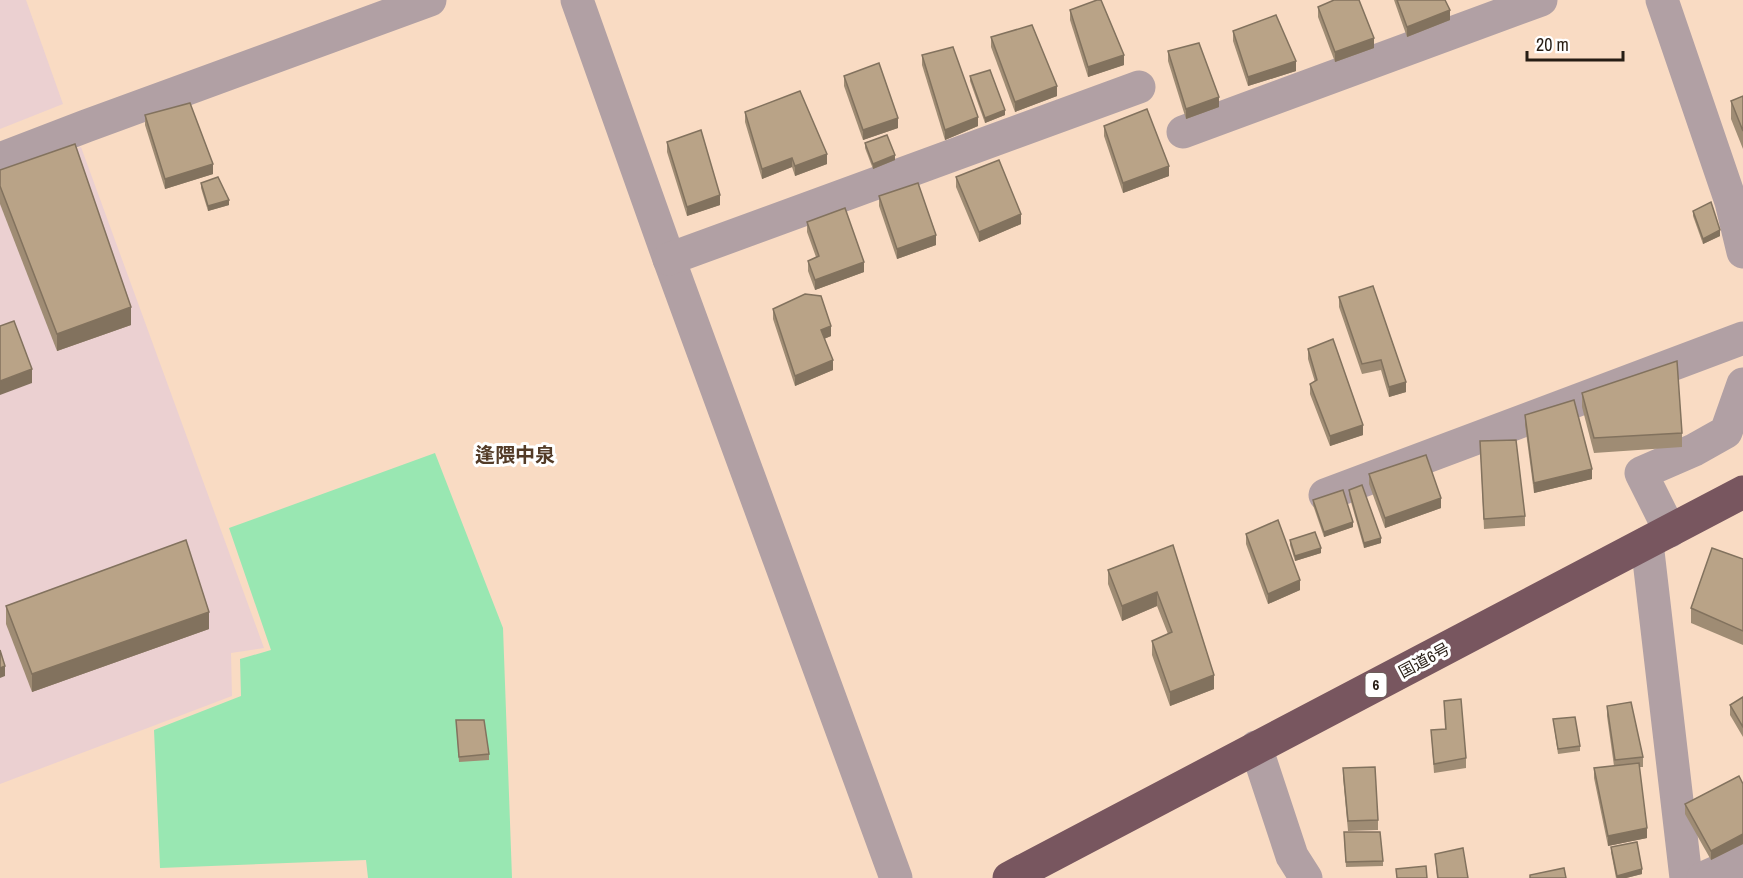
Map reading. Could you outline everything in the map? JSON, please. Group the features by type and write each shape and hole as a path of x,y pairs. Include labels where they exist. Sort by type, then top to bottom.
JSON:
{"highway":[{"name":"国道6号","path":"1009,878 1743,492"}],"street":[{"path":"0,159 430,0"},
{"path":"577,0 669,259 896,878"},
{"path":"1183,132 1541,0"},
{"path":"1662,0 1731,202 1743,252"},
{"path":"669,259 1138,87"},
{"path":"1325,495 1743,338"},
{"path":"1686,878 1658,537 1641,473 1694,450 1726,432 1743,384"},
{"path":"1256,747 1292,855 1306,878"},
{"path":"1703,878 1743,860"}],"shaded area":[{"path":"0,0 26,0 63,104 0,129"},
{"path":"81,147 264,648 231,653 232,696 0,784 0,176"}],"green space":[{"path":"435,453 503,628 512,878 368,878 366,860 160,868 154,730 241,696 240,659 271,650 229,528"}],"building":[{"path":"1101,0 1124,55 1088,67 1070,10"},
{"path":"1334,0 1359,0 1374,38 1335,52 1318,7"},
{"path":"1397,0 1445,0 1450,10 1407,27"},
{"path":"1276,15 1296,61 1248,77 1233,31"},
{"path":"1032,25 1057,86 1015,102 991,37"},
{"path":"1199,43 1219,97 1186,109 1168,51"},
{"path":"953,47 978,117 945,130 922,55"},
{"path":"879,63 898,118 863,130 844,76"},
{"path":"990,70 1005,110 985,118 970,76"},
{"path":"800,91 827,154 795,166 792,158 762,169 745,112"},
{"path":"1743,96 1743,131 1731,101"},
{"path":"190,103 213,164 165,179 145,115"},
{"path":"1147,109 1169,166 1123,183 1104,126"},
{"path":"701,130 720,195 687,207 667,142"},
{"path":"887,135 895,155 873,164 865,143"},
{"path":"75,144 131,307 57,334 0,186 0,170"},
{"path":"999,160 1021,214 979,232 956,177"},
{"path":"218,177 229,200 208,206 201,183"},
{"path":"918,183 936,235 897,249 879,196"},
{"path":"1711,202 1720,230 1703,239 1693,211"},
{"path":"845,208 864,262 815,280 808,261 819,256 807,222"},
{"path":"1373,286 1406,382 1389,387 1381,360 1362,364 1339,297"},
{"path":"805,294 821,296 831,326 821,330 833,360 795,376 773,309"},
{"path":"14,321 32,369 0,381 0,326"},
{"path":"1333,339 1363,425 1330,436 1310,384 1317,380 1308,349"},
{"path":"1677,361 1682,433 1594,438 1582,393"},
{"path":"1574,400 1592,469 1534,483 1525,415"},
{"path":"1516,440 1525,516 1484,519 1480,441"},
{"path":"1426,455 1441,498 1385,518 1369,474"},
{"path":"1362,485 1381,538 1364,543 1349,490"},
{"path":"1343,490 1353,522 1324,532 1313,500"},
{"path":"1278,520 1300,580 1268,594 1246,534"},
{"path":"1315,532 1321,548 1295,556 1290,540"},
{"path":"186,540 209,612 32,674 6,606"},
{"path":"1173,545 1214,675 1170,692 1152,641 1172,632 1157,592 1122,606 1108,570"},
{"path":"1712,548 1743,559 1743,631 1691,608"},
{"path":"0,650 5,666 0,668"},
{"path":"1743,697 1743,727 1730,705"},
{"path":"1461,699 1466,758 1434,764 1431,730 1446,729 1444,701"},
{"path":"1631,702 1643,757 1615,760 1607,706"},
{"path":"1575,717 1580,746 1558,749 1553,719"},
{"path":"456,720 484,720 489,754 459,757"},
{"path":"1639,763 1647,828 1608,836 1594,768"},
{"path":"1375,767 1378,820 1348,821 1343,768"},
{"path":"1739,776 1743,784 1743,834 1711,851 1685,804"},
{"path":"1344,832 1380,832 1383,861 1346,862"},
{"path":"1637,842 1642,869 1617,876 1611,847"},
{"path":"1463,848 1468,878 1438,878 1435,854"},
{"path":"1426,866 1427,878 1397,878 1396,869"},
{"path":"1564,868 1566,878 1530,878 1530,875"}],"district":[{"name":"逢隈中泉","path":"515,455"}]}
